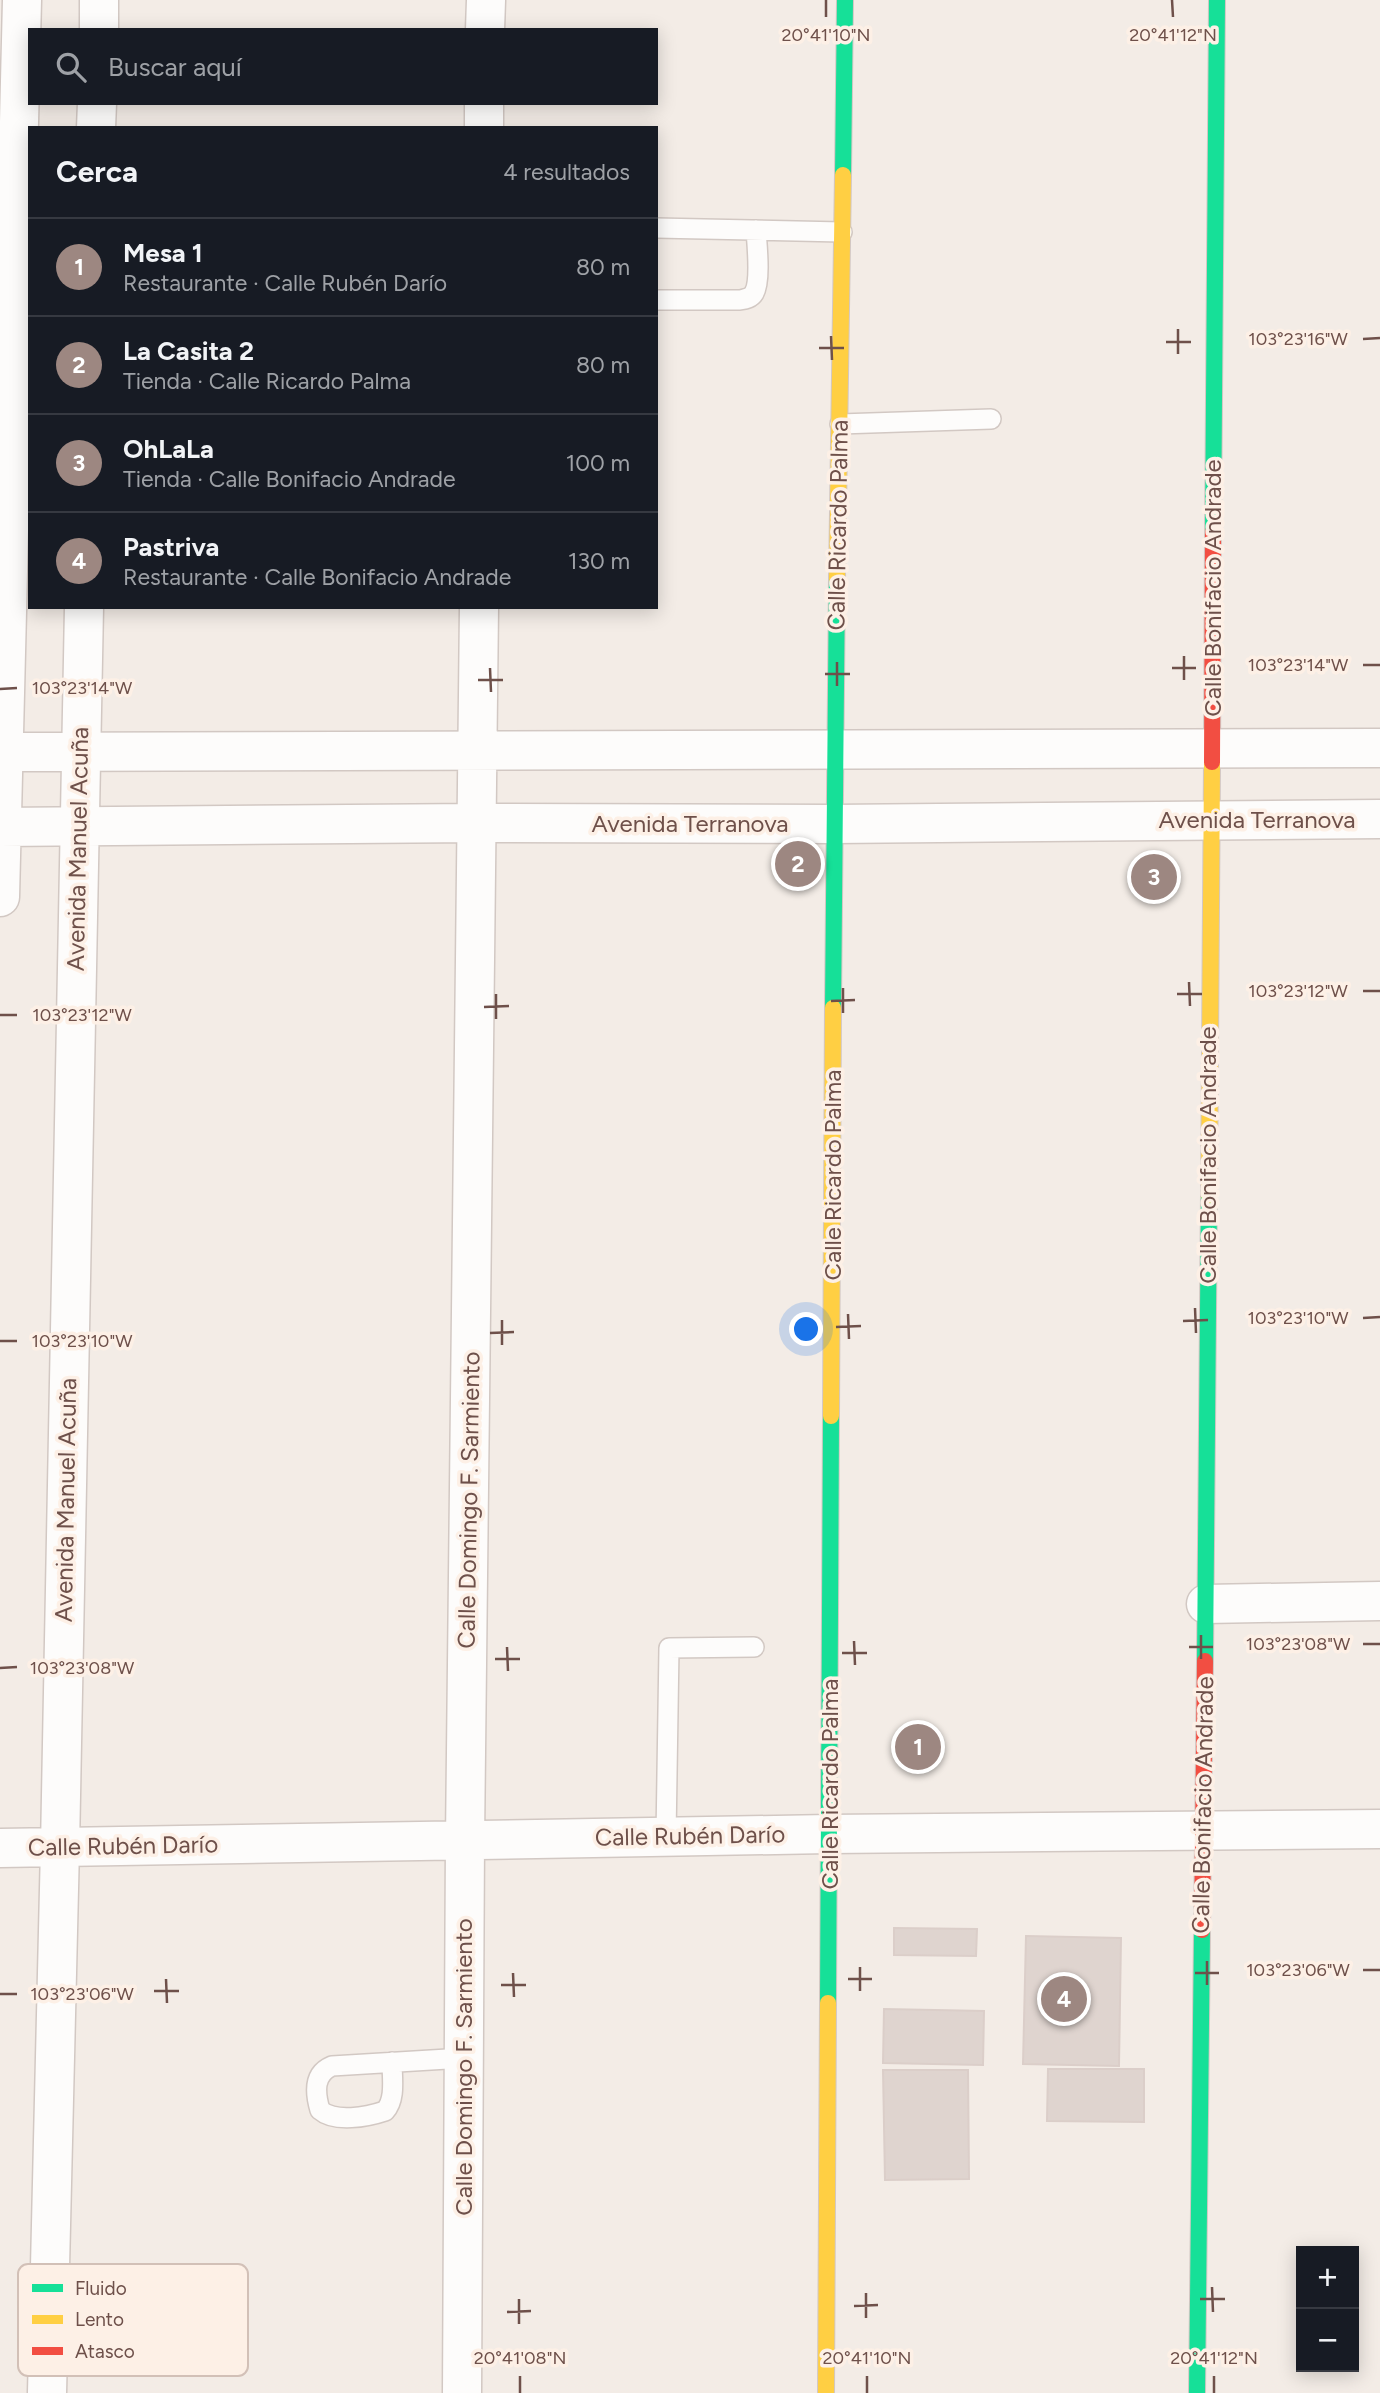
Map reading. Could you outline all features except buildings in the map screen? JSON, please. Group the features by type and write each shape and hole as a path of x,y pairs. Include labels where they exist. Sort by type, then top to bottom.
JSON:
{"street":[{"path":"0,897 9,157 22,0"},
{"path":"99,0 99,28"},
{"path":"485,28 486,0"},
{"name":"Calle Ricardo Palma","path":"826,2393 834,824 845,0"},
{"name":"Calle Bonifacio Andrade","path":"1197,2393 1206,1604 1217,0"},
{"path":"96,126 97,105"},
{"path":"484,105 484,126"},
{"name":"Avenida Manuel Acuña","path":"50,2264 84,609"},
{"name":"Calle Domingo F. Sarmiento","path":"461,2393 479,609"},
{"path":"2,752 1380,748"},
{"name":"Avenida Terranova","path":"1,827 1380,819"},
{"path":"1206,1604 1380,1601"},
{"name":"Calle Rubén Darío","path":"0,1847 1202,1829 1380,1829"}],"lane":[{"path":"658,228 842,232"},
{"path":"658,300 749,299 755,292 757,283 756,230"},
{"path":"840,424 991,419"},
{"path":"666,1837 669,1648 754,1647"},
{"path":"392,2062 464,2058"}],"traffic: fast":[{"path":"843,175 845,0"},
{"path":"1213,532 1217,0"},
{"path":"833,1008 837,579"},
{"path":"1205,1661 1209,1195"},
{"path":"828,2003 831,1416"},
{"path":"1197,2393 1202,1930"}],"traffic: slow":[{"path":"837,579 843,175"},
{"path":"1209,1195 1212,762"},
{"path":"831,1416 833,1008"},
{"path":"826,2393 828,2003"}],"traffic: jam":[{"path":"1212,762 1213,532"},
{"path":"1202,1930 1205,1661"}],"place":[{"name":"La Casita 2","path":"798,864"},
{"name":"OhLaLa","path":"1154,877"},
{"name":"Mesa 1","path":"918,1747"},
{"name":"Pastriva","path":"1064,1999"}]}
